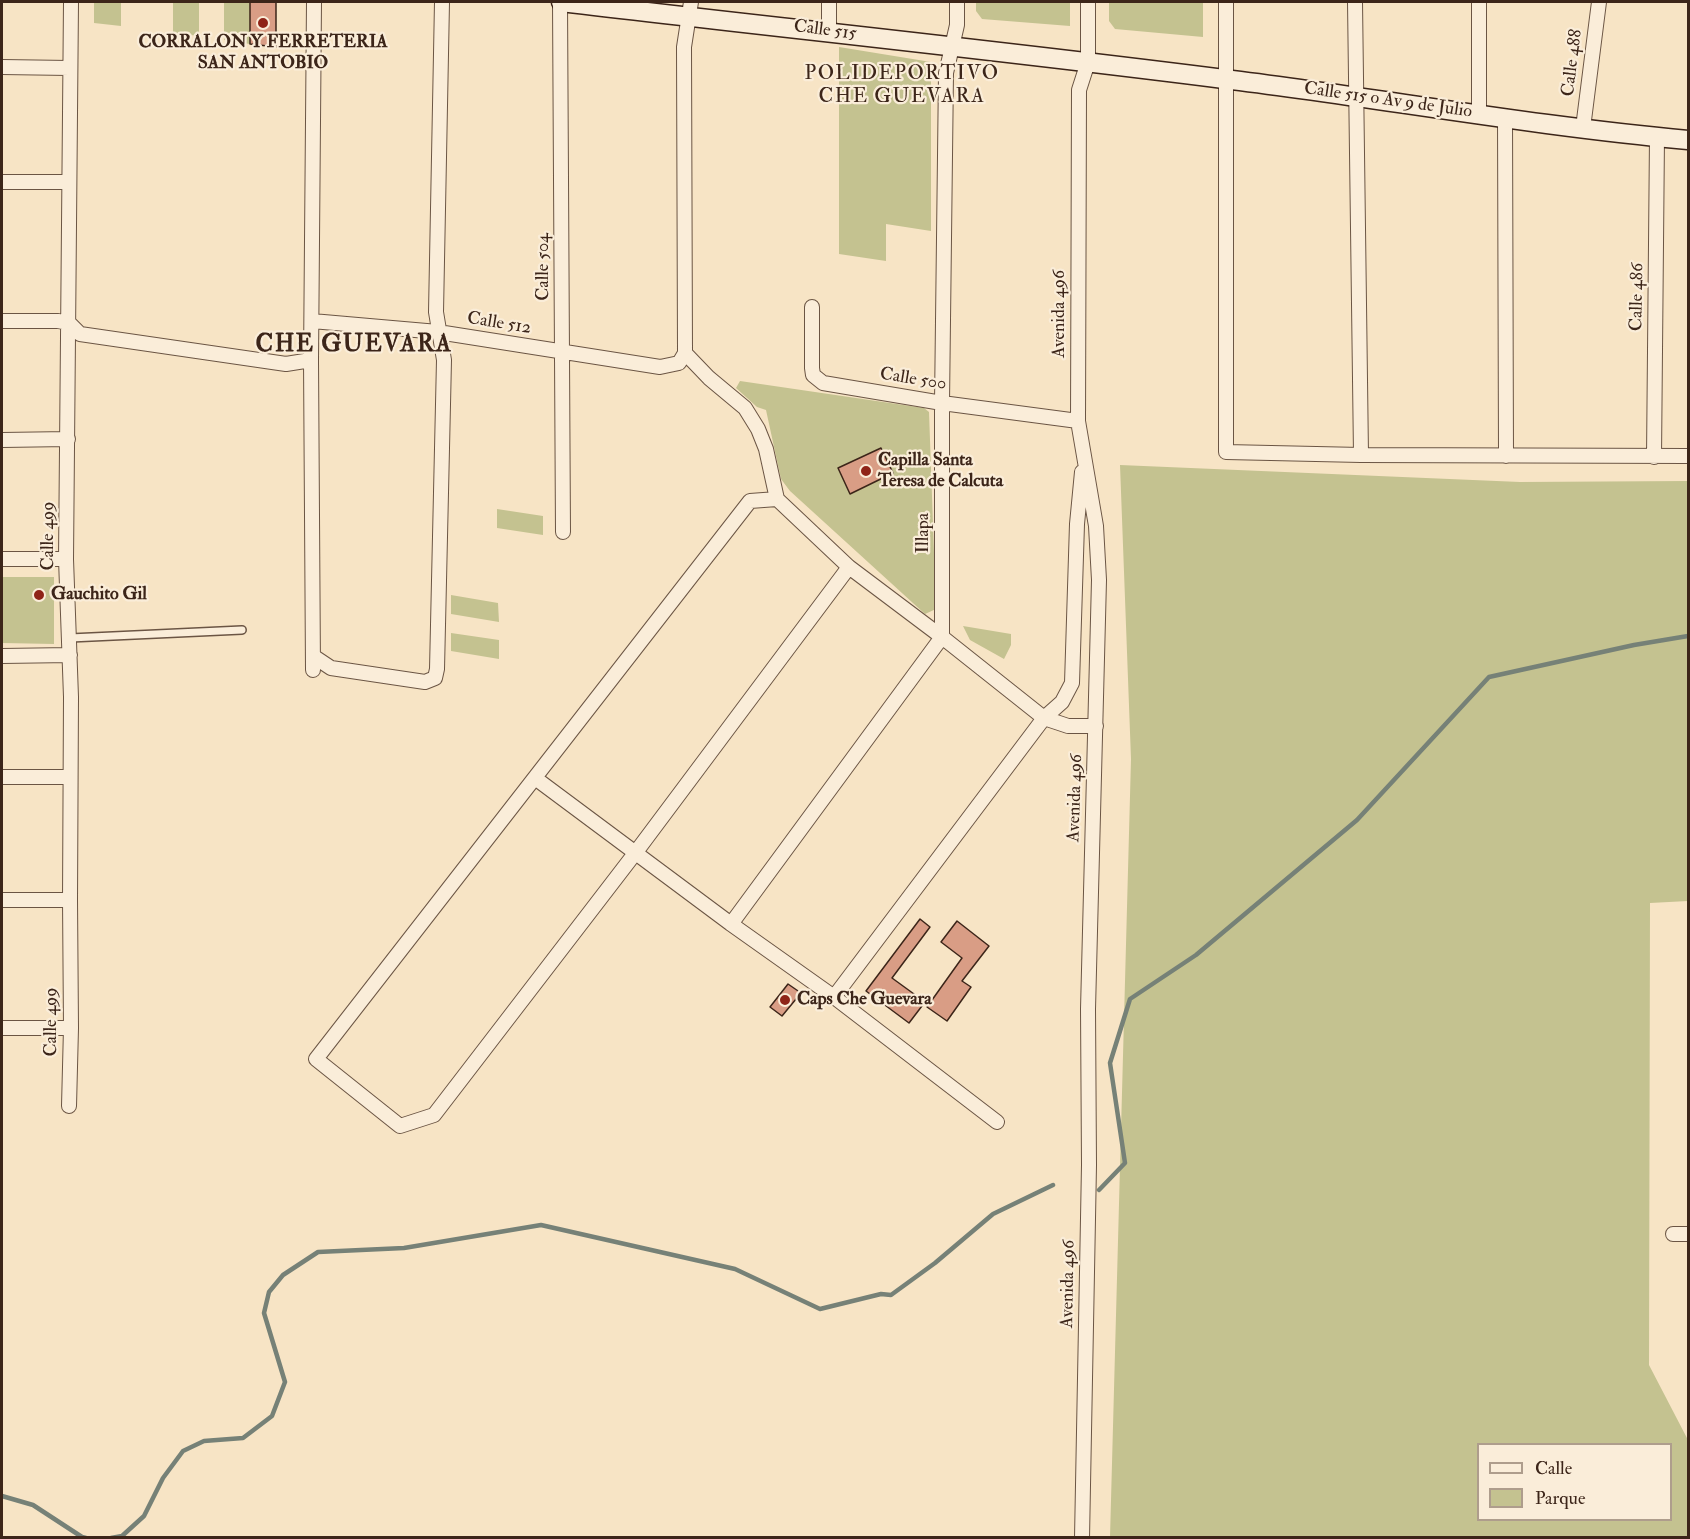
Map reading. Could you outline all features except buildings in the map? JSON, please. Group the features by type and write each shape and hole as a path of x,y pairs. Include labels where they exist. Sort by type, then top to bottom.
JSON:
{"street":[{"name":"Calle 499","path":"69,1106 71,697 66,558 71,2"},
{"path":"314,2 311,360 313,663 331,668 425,682 435,678 437,669 444,360 438,332 436,300 442,2"},
{"name":"Calle 515","path":"561,2 689,9 829,31 1088,62"},
{"name":"Calle 504","path":"561,2 563,532"},
{"path":"829,2 829,31"},
{"name":"Illapa","path":"942,637 946,73 957,24 957,2"},
{"name":"Avenida 496","path":"1082,1538 1089,1208 1088,1009 1098,569 1096,526 1078,421 1079,90 1088,62 1088,2"},
{"path":"1226,2 1226,452 1360,455 1689,456"},
{"path":"1355,2 1360,455"},
{"path":"1479,2 1479,113"},
{"name":"Calle 488","path":"1583,128 1599,2"},
{"path":"689,9 684,47 682,358 745,408 758,429 766,449 777,499 849,567 1044,718 1068,726 1096,726"},
{"name":"Calle 515 o Av 9 de Julio","path":"1088,62 1689,140"},
{"path":"2,67 69,68"},
{"path":"1505,117 1506,456"},
{"name":"Calle 486","path":"1654,457 1657,137"},
{"path":"2,182 69,182"},
{"name":"Calle 500","path":"812,307 813,375 823,383 942,403 1078,421"},
{"path":"2,321 58,321 69,323 80,333 286,364 311,360"},
{"name":"Calle 512","path":"312,321 438,332 660,367 682,358"},
{"path":"2,440 68,439"},
{"path":"834,997 1044,718 1062,702 1072,683 1077,524 1084,456"},
{"path":"777,499 750,501 316,1059 400,1126 434,1115 636,852 849,567"},
{"path":"2,560 66,558"},
{"path":"731,924 942,637"},
{"path":"2,656 69,655"},
{"path":"2,777 70,777"},
{"path":"535,777 731,924 834,997 997,1122"},
{"path":"2,900 70,900"},
{"path":"2,1028 71,1028"},
{"path":"1673,1234 1689,1234"}],"lane":[{"path":"70,638 242,630"}],"green space":[{"path":"94,2 121,2 121,26 94,23"},
{"path":"173,2 199,2 199,36 173,33"},
{"path":"224,2 250,2 250,44 224,40"},
{"path":"976,2 1070,2 1070,26 982,19 976,11"},
{"path":"1109,2 1203,2 1203,37 1115,29 1109,21"},
{"path":"839,47 931,62 931,231 886,224 886,261 839,254"},
{"path":"740,381 924,408 929,412 936,609 925,614 790,491 781,479 766,410 757,407 736,388"},
{"path":"1120,465 1520,482 1688,481 1688,901 1650,903 1649,1365 1688,1440 1688,1537 1110,1537 1131,759"},
{"path":"497,509 543,516 543,535 497,528"},
{"path":"2,577 54,577 54,644 2,643"},
{"path":"451,595 498,603 499,622 451,614"},
{"path":"963,626 1011,634 1011,645 1004,659 970,640"},
{"path":"451,633 499,640 499,659 451,651"}],"waterway":[{"path":"1099,1190 1125,1163 1110,1063 1130,999 1196,955 1357,820 1489,677 1634,645 1688,636"},
{"path":"111,1538 122,1536 144,1516 163,1478 183,1451 204,1441 243,1438 272,1416 285,1382 264,1313 269,1292 283,1275 318,1252 404,1248 541,1225 735,1269 820,1309 881,1294 891,1295 935,1263 993,1214 1053,1185"},
{"path":"2,1496 33,1505 86,1538"}],"place":[{"name":"CORRALON Y FERRETERIA SAN ANTOBIO","path":"263,23"},
{"name":"Capilla Santa Teresa de Calcuta","path":"866,471"},
{"name":"Gauchito Gil","path":"39,595"},
{"name":"Caps Che Guevara","path":"785,1000"}],"district":[{"name":"POLIDEPORTIVO CHE GUEVARA","path":"902,86"},
{"name":"CHE GUEVARA","path":"354,346"}]}
